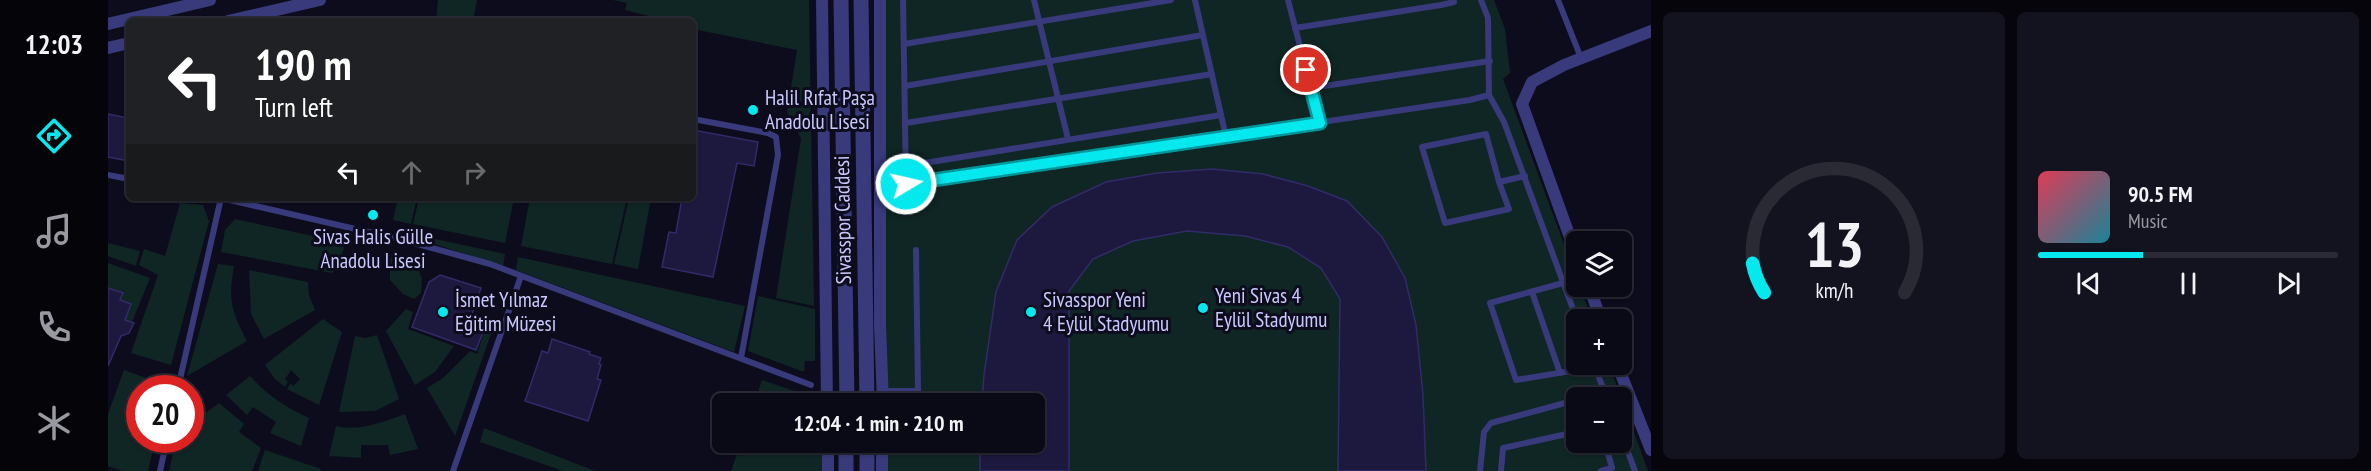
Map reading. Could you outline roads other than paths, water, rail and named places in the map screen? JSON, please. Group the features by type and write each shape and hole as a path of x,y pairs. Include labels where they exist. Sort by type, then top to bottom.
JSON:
{"street":[{"path":"134,18 210,0"},
{"path":"241,18 320,0"},
{"path":"822,0 827,393"},
{"name":"Sivasspor Caddesi","path":"840,0 847,393"},
{"name":"Sivasspor Caddesi","path":"861,0 867,393"},
{"path":"880,0 880,325 883,393"},
{"path":"108,24 126,20"},
{"path":"1568,231 1522,104 1532,82 1581,58 1651,31"},
{"path":"108,48 126,44"},
{"path":"1621,375 1651,450"},
{"path":"828,453 828,471"},
{"path":"846,453 846,471"},
{"path":"867,453 867,471"},
{"path":"882,453 882,471"}],"lane":[{"path":"912,0 903,1 906,184 1320,123 1470,100 1489,95"},
{"path":"1034,0 1068,139"},
{"path":"904,44 1171,0"},
{"path":"1195,0 1226,137"},
{"path":"1288,0 1320,123"},
{"path":"1295,28 1441,5 1454,2 1453,0"},
{"path":"1481,0 1488,18 1489,95 1504,122 1573,309"},
{"path":"1558,0 1581,58"},
{"path":"905,86 1203,35"},
{"path":"1311,88 1490,61"},
{"path":"906,123 1212,74"},
{"path":"906,166 1221,115"},
{"path":"696,120 768,133 776,137 778,155 741,358"},
{"path":"1486,134 1499,182 1509,209 1445,223 1422,147 1486,134"},
{"path":"108,175 126,178"},
{"path":"1499,182 1525,176"},
{"path":"181,375 220,201"},
{"path":"234,201 403,240 490,264 811,385"},
{"path":"906,393 918,391 916,250"},
{"path":"453,471 521,276"},
{"path":"1563,283 1490,303 1516,380 1566,372"},
{"path":"1532,292 1560,373"},
{"path":"1480,471 1484,432 1491,423 1566,403"},
{"path":"1501,471 1503,448 1566,434"},
{"path":"160,471 164,453"},
{"path":"1601,471 1612,468 1608,453"},
{"path":"1628,453 1635,471"}],"place":[{"name":"Halil Rıfat Paşa Anadolu Lisesi","path":"753,110"},
{"name":"Sivas Halis Gülle Anadolu Lisesi","path":"373,215"},
{"name":"Yeni Sivas 4 Eylül Stadyumu","path":"1203,308"},
{"name":"İsmet Yılmaz Eğitim Müzesi","path":"443,312"},
{"name":"Sivasspor Yeni 4 Eylül Stadyumu","path":"1031,312"}]}
